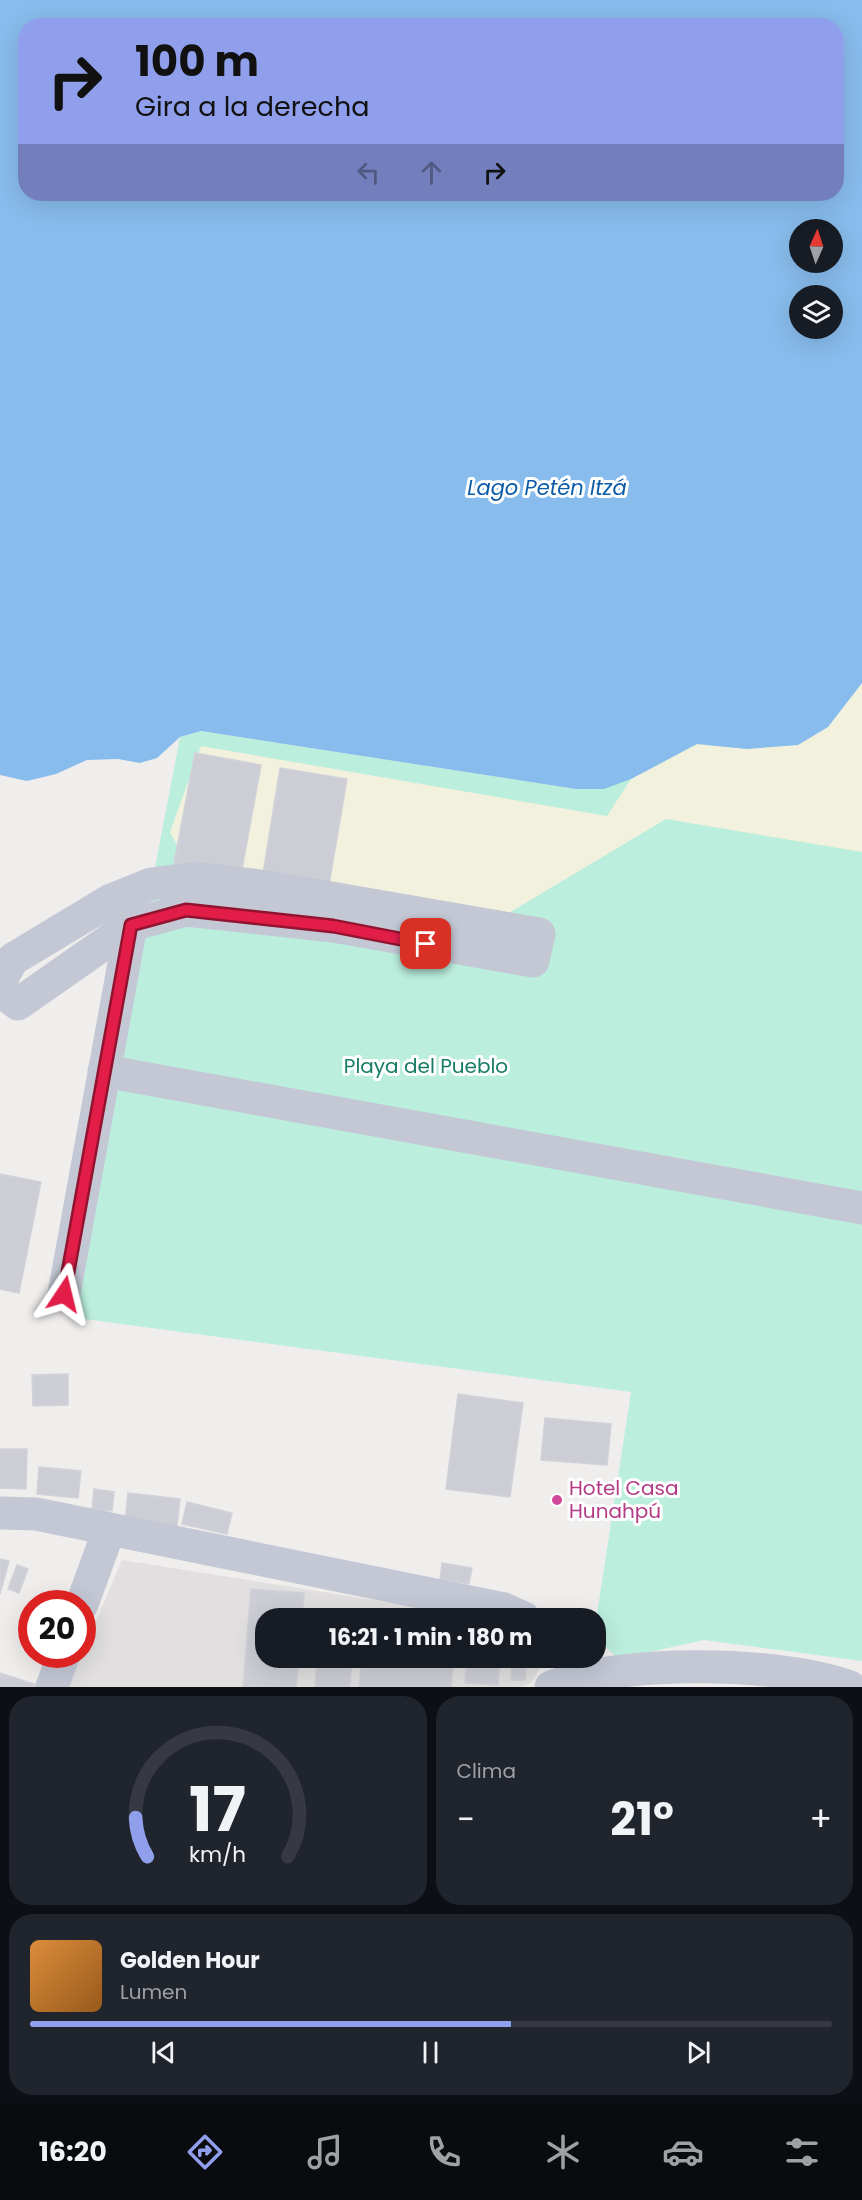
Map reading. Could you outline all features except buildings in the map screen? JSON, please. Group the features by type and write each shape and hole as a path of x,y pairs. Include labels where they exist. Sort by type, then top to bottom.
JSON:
{"street":[{"path":"0,990 18,1004 151,884 196,878 336,913 536,948"},
{"path":"0,981 13,959 121,913"},
{"path":"64,1294 104,1071 121,913"},
{"path":"104,1071 862,1208"},
{"path":"0,1513 36,1514 499,1608"},
{"path":"87,1590 109,1530"},
{"path":"565,1674 659,1667 734,1669 825,1678 850,1687"},
{"path":"52,1687 59,1668"},
{"path":"857,1687 862,1669"}],"shaded area":[{"path":"122,1560 424,1608 255,1608 255,1668 540,1668 531,1683 520,1687 68,1687 76,1668 96,1668 96,1621"}],"green space":[{"name":"Playa del Pueblo","path":"862,683 862,1661 704,1640 618,1659 606,1647 606,1608 598,1608 631,1392 69,1317 180,737 201,731 576,789 697,744 828,727"}],"sand":[{"path":"862,683 862,852 666,819 487,926 192,872 170,832 201,746 607,816 631,779 697,744 747,749 828,727"}],"water":[{"name":"Lago Petén Itzá","path":"0,0 862,0 862,683 828,727 798,745 747,749 697,744 631,779 604,789 576,789 201,731 180,737 157,758 140,763 118,759 87,760 56,774 27,781 0,775"}],"place":[{"name":"Hotel Casa Hunahpú","path":"557,1500"}],"route":[{"path":"64,1294 131,925 186,910 333,926 426,944"}]}
